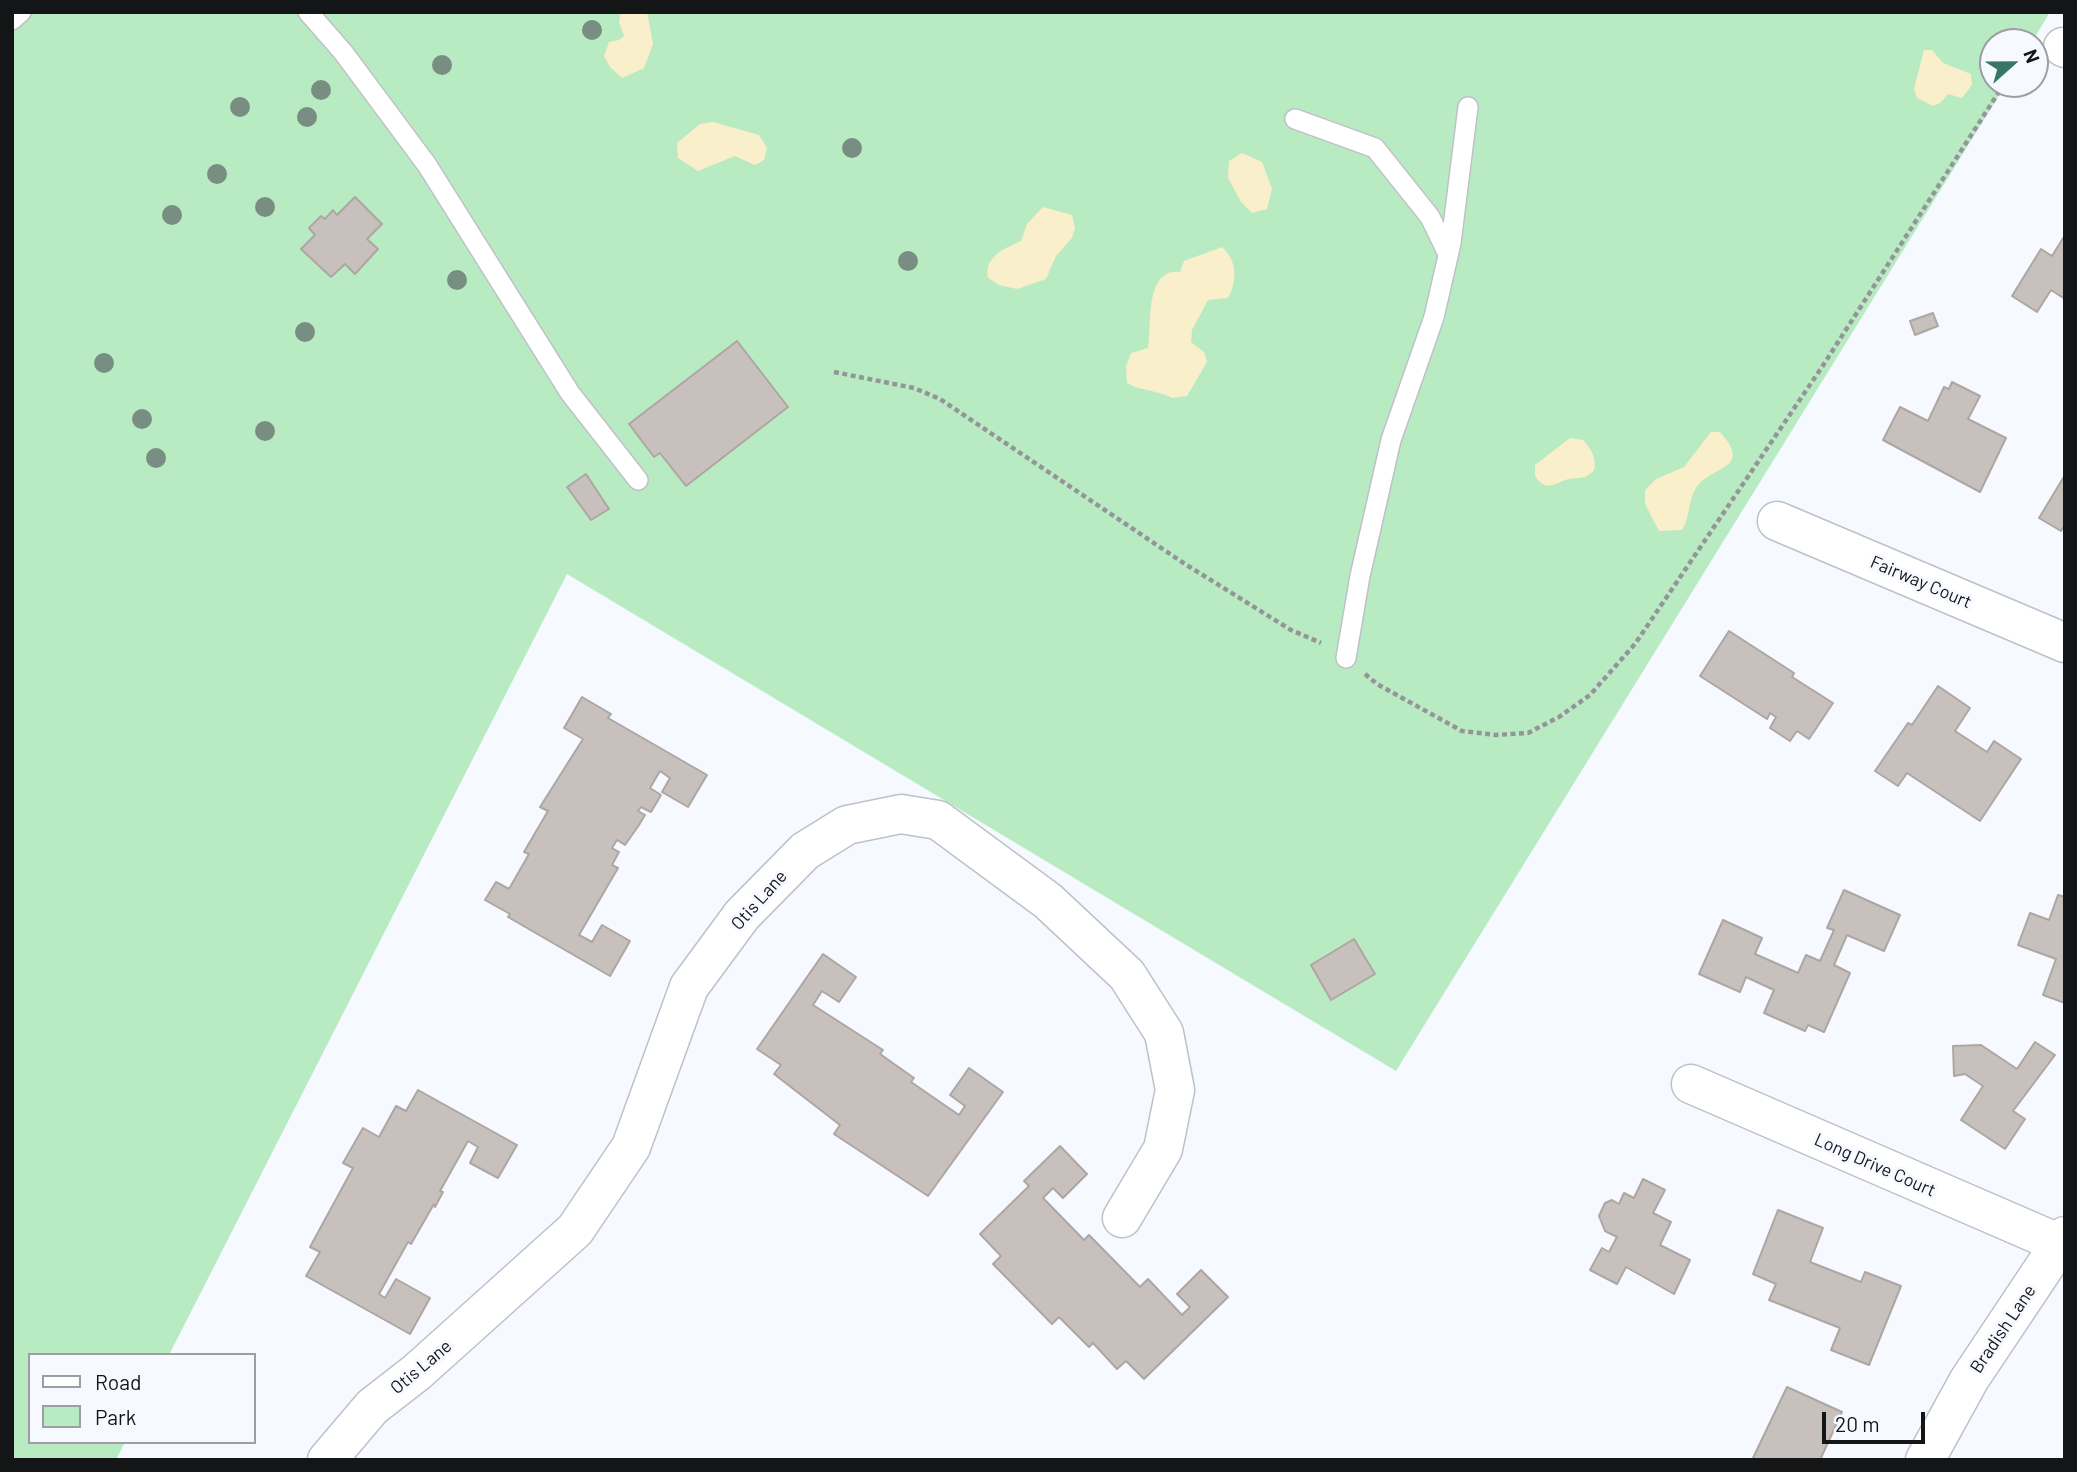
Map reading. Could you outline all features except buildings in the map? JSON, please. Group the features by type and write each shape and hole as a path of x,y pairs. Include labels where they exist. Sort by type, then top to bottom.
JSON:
{"street":[{"name":"Fairway Court","path":"1777,521 2065,643"},
{"name":"Otis Lane","path":"327,1460 372,1407 417,1372 575,1230 631,1147 689,987 742,915 805,850 847,825 901,814 937,820 1048,901 1127,975 1164,1033 1175,1090 1163,1149 1122,1218"},
{"name":"Long Drive Court","path":"1691,1084 2063,1242"},
{"name":"Bradish Lane","path":"1925,1460 1969,1380 2063,1242"}],"lane":[{"path":"12,20 21,12"},
{"path":"308,12 343,52 427,164 570,393 638,480"},
{"path":"1346,658 1360,576 1391,440 1434,317 1448,254 1468,107"},
{"path":"1296,118 1375,148 1430,217 1448,254"}],"path":[{"path":"834,372 914,388 940,399 1185,564 1291,630 1336,650 1377,684 1462,731 1496,735 1528,733 1559,717 1590,695 1635,643 1822,367 1995,98"}],"green space":[{"path":"12,12 2050,12 2040,28 1979,28 1979,98 1997,98 1396,1071 567,574 170,1353 28,1353 28,1444 124,1444 116,1460 12,1460"}],"sand":[{"path":"621,12 647,12 653,44 644,68 622,78 610,67 604,56 609,42 624,36 619,22"},
{"path":"1924,50 1932,50 1943,63 1971,74 1972,85 1962,98 1948,94 1933,106 1917,98 1914,89"},
{"path":"713,122 759,135 767,148 764,160 755,165 735,156 698,171 678,158 677,143 700,124"},
{"path":"1242,153 1262,162 1272,189 1267,209 1252,213 1241,202 1228,178 1229,161"},
{"path":"1043,207 1072,215 1075,228 1072,238 1056,256 1046,279 1017,289 999,285 988,278 992,259 1002,250 1021,241 1027,224"},
{"path":"1222,247 1231,258 1233,284 1228,298 1208,300 1192,330 1191,342 1204,352 1207,362 1187,396 1172,398 1127,383 1126,366 1131,353 1148,348 1152,300 1160,279 1168,273 1180,272 1184,261"},
{"path":"1711,432 1720,432 1729,444 1733,454 1731,460 1696,488 1682,530 1659,531 1645,504 1645,490 1656,479 1684,467"},
{"path":"1570,438 1583,440 1589,447 1594,458 1594,470 1583,478 1547,486 1543,484 1535,476 1535,465"}]}
